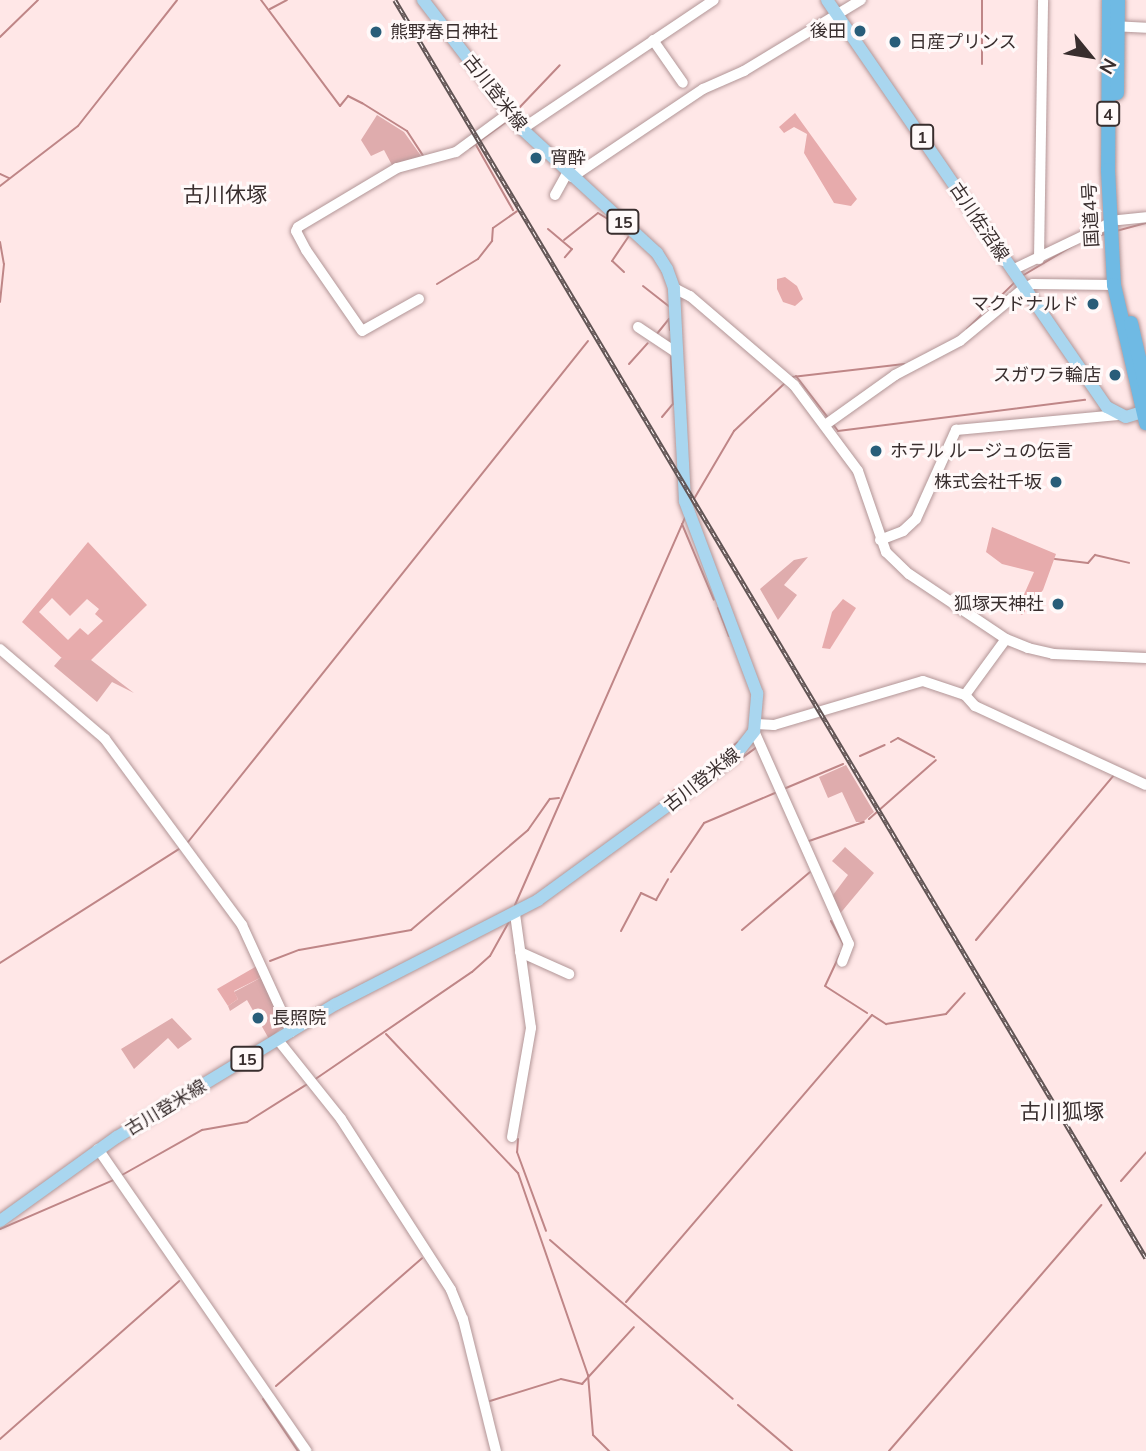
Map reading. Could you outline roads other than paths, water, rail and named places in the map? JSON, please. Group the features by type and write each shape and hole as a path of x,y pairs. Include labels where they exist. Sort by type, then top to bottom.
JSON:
{"highway":[{"name":"国道4号","path":"1109,0 1113,26 1114,285 1145,416"},
{"name":"国道4号","path":"1113,26 1118,0"},
{"name":"国道4号","path":"1114,228 1127,305 1146,388"}],"main road":[{"name":"古川登米線","path":"0,1221 98,1149 278,1040 511,916 734,757 755,728 757,693 691,525 685,501 674,288 657,253 522,129 423,0"},
{"name":"古川佐沼線","path":"827,0 1094,390 1118,415"},
{"path":"1118,415 1145,416"}],"street":[{"path":"555,195 570,175 703,89 744,71 861,0"},
{"path":"1039,260 1043,0"},
{"path":"522,129 707,2"},
{"path":"1113,26 1146,28"},
{"path":"653,40 682,83"},
{"path":"419,299 362,331 306,250 298,227 391,171 456,152 509,113"},
{"path":"829,423 895,375 960,341 1039,260 1146,217"},
{"path":"1018,279 1033,284 1114,285"},
{"path":"674,288 690,296 788,379 829,423 858,471 886,552 909,574 1006,639 1053,654 1146,657"},
{"path":"638,327 677,352"},
{"path":"880,540 903,531 916,519 956,430 1118,415"},
{"path":"965,695 1006,639"},
{"path":"0,649 105,740 126,767 242,925 292,1032"},
{"path":"842,962 849,944 755,728 774,726 923,681 965,695 975,706 1146,785"},
{"path":"511,916 520,951 531,1028 512,1137"},
{"path":"520,951 569,974"},
{"path":"278,1040 312,1081 452,1290 463,1319 496,1451"},
{"path":"98,1149 306,1451"}],"waterway":[{"path":"0,37 38,0"},
{"path":"0,186 78,126 177,0"},
{"path":"261,0 340,106 348,96 362,103 407,131 423,156"},
{"path":"270,9 287,0"},
{"path":"982,0 982,64"},
{"path":"519,108 560,65"},
{"path":"470,148 506,122"},
{"path":"476,145 513,210"},
{"path":"0,174 9,178"},
{"path":"437,284 478,259 492,241 493,228 517,211"},
{"path":"564,240 598,213 616,224"},
{"path":"1116,231 1146,223"},
{"path":"619,228 625,234"},
{"path":"548,229 572,249 565,257"},
{"path":"1086,240 1104,234"},
{"path":"624,272 612,261 628,237"},
{"path":"0,242 4,264 0,302"},
{"path":"1022,276 1074,245"},
{"path":"967,329 1015,282"},
{"path":"643,286 670,307"},
{"path":"656,335 669,319 670,330"},
{"path":"188,842 588,341"},
{"path":"629,364 648,343"},
{"path":"662,417 673,404 671,357"},
{"path":"792,377 904,364"},
{"path":"796,376 829,419"},
{"path":"691,504 734,431 785,383"},
{"path":"832,423 838,431 1085,400"},
{"path":"515,905 686,515"},
{"path":"682,524 714,600"},
{"path":"1055,559 1088,563 1095,555 1129,563"},
{"path":"718,608 729,636"},
{"path":"891,742 898,738 934,757"},
{"path":"673,791 738,742"},
{"path":"860,756 885,745"},
{"path":"739,760 757,747"},
{"path":"869,819 936,760"},
{"path":"786,788 843,764"},
{"path":"976,940 1114,775"},
{"path":"671,872 704,823 775,793"},
{"path":"270,961 299,950 411,930 528,830 550,799 559,798"},
{"path":"809,841 864,822"},
{"path":"0,963 179,849"},
{"path":"742,930 810,872"},
{"path":"621,931 641,893 656,900 668,879"},
{"path":"831,921 844,945"},
{"path":"314,1080 472,972 490,956 508,923"},
{"path":"840,954 825,986 867,1013"},
{"path":"626,1302 872,1015 886,1024 946,1014 965,993"},
{"path":"386,1034 518,1173 588,1375 593,1435 609,1451"},
{"path":"122,1175 202,1130 247,1122 309,1083"},
{"path":"518,1139 517,1152 546,1231"},
{"path":"1121,1181 1146,1152"},
{"path":"0,1229 114,1180"},
{"path":"889,1451 1101,1205"},
{"path":"550,1240 733,1399"},
{"path":"276,1386 422,1258"},
{"path":"0,1439 179,1281"},
{"path":"490,1401 561,1379 582,1384 634,1327"},
{"path":"263,1399 298,1451"},
{"path":"738,1405 792,1451"}],"railway":[{"path":"395,0 1146,1258"}],"place":[{"name":"後田","path":"860,31"},
{"name":"熊野春日神社","path":"376,32"},
{"name":"日産プリンス","path":"895,42"},
{"name":"宵酔","path":"536,158"},
{"name":"マクドナルド","path":"1093,304"},
{"name":"スガワラ輪店","path":"1115,375"},
{"name":"ホテル ルージュの伝言","path":"876,451"},
{"name":"株式会社千坂","path":"1056,482"},
{"name":"狐塚天神社","path":"1058,604"},
{"name":"長照院","path":"258,1018"}],"district":[{"name":"古川休塚","path":"225,194"},
{"name":"古川狐塚","path":"1062,1111"}]}
